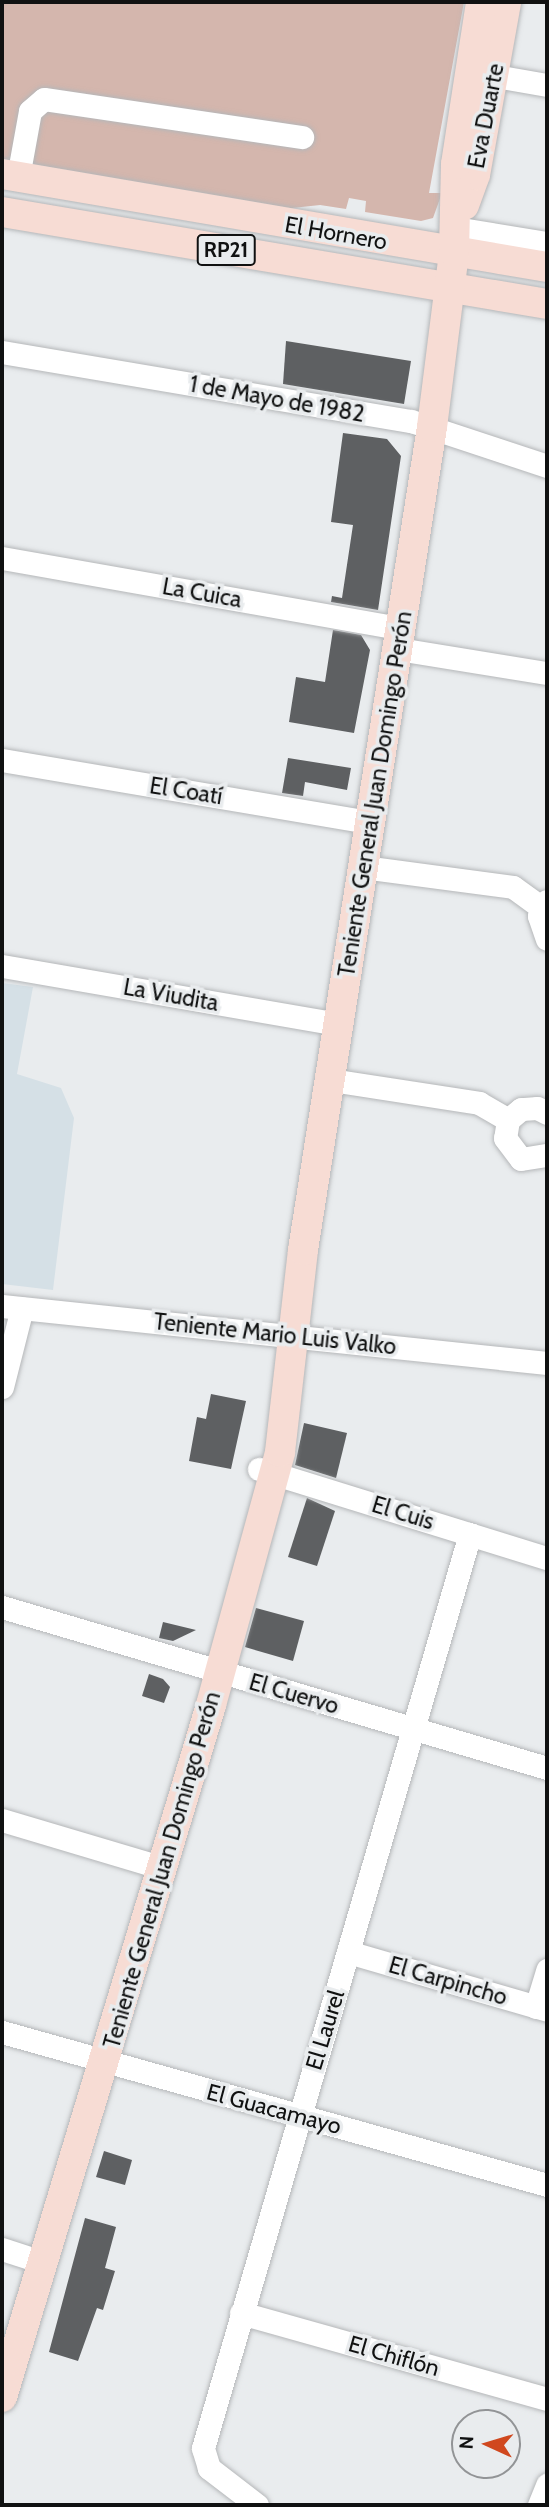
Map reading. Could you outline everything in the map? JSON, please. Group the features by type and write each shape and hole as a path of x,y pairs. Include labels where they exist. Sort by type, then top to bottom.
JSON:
{"main road":[{"name":"Eva Duarte","path":"481,2 482,74"},
{"name":"Eva Duarte","path":"455,240 456,164 506,2"},
{"name":"El Hornero","path":"10,176 455,240 547,267"},
{"name":"El Hornero","path":"2,212 547,304"},
{"name":"Teniente General Juan Domingo Perón","path":"2,2397 97,2061 212,1671 291,1373 292,1336 432,427 455,240"},
{"name":"Teniente General Juan Domingo Perón","path":"2,2345 14,2253 97,2061 145,1864 212,1671"}],"street":[{"path":"482,74 547,85"},
{"path":"10,176 30,111 44,99 302,137"},
{"name":"El Hornero","path":"455,240 547,243"},
{"name":"1 de Mayo de 1982","path":"2,352 432,427 547,466"},
{"name":"La Cuica","path":"2,558 400,639 547,673"},
{"name":"El Coatí","path":"2,760 370,822"},
{"path":"363,867 513,887 545,904 539,924 547,939"},
{"name":"La Viudita","path":"2,966 339,1024"},
{"path":"331,1080 479,1103 508,1120"},
{"path":"547,1113 529,1107 508,1120 505,1138 513,1154 530,1161 547,1155"},
{"path":"2,1387 12,1307"},
{"name":"Teniente Mario Luis Valko","path":"12,1307 547,1363"},
{"name":"El Cuis","path":"267,1471 547,1558"},
{"name":"El Laurel","path":"257,2505 209,2468 203,2448 470,1534"},
{"name":"El Cuervo","path":"2,1606 212,1671 415,1727 547,1768"},
{"path":"2,1820 145,1864"},
{"name":"El Carpincho","path":"348,1952 542,2008"},
{"path":"542,2008 547,1970"},
{"name":"El Guacamayo","path":"2,2032 97,2061 547,2185"},
{"name":"El Chiflón","path":"241,2313 547,2399"},
{"path":"539,2505 547,2485"}],"shaded area":[{"path":"2,2 464,2 429,193 442,193 433,218 421,221 365,212 366,201 349,198 346,209 320,205 283,209 2,159"},
{"path":"2,983 33,987 17,1074 61,1088 74,1118 53,1290 2,1284"}],"building":[{"path":"286,341 411,361 404,404 283,384"},
{"path":"343,433 387,439 401,456 378,610 331,602 332,596 342,598 353,525 331,522"},
{"path":"333,630 361,635 370,650 354,733 289,722 296,677 325,682"},
{"path":"288,758 351,768 347,790 305,782 303,796 282,793"},
{"path":"211,1394 246,1401 231,1469 189,1461 197,1417 206,1419"},
{"path":"304,1423 347,1433 336,1478 295,1465"},
{"path":"307,1498 335,1511 317,1566 288,1557"},
{"path":"256,1608 304,1621 293,1661 245,1647"},
{"path":"163,1622 196,1630 173,1641 159,1638"},
{"path":"149,1674 163,1679 170,1687 164,1703 142,1696"},
{"path":"104,2151 132,2160 125,2185 96,2177"},
{"path":"85,2218 116,2227 105,2268 115,2271 103,2310 97,2308 78,2361 49,2352"}]}
